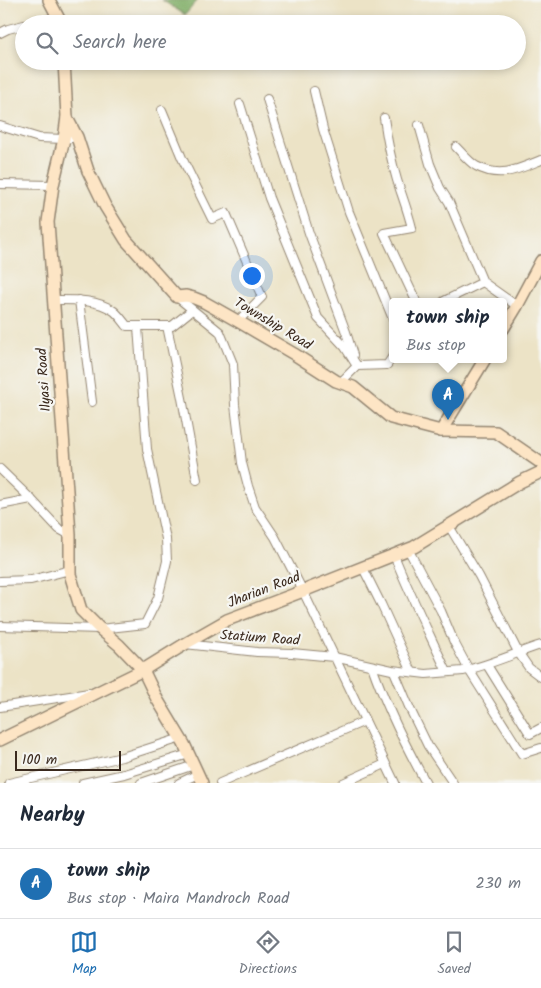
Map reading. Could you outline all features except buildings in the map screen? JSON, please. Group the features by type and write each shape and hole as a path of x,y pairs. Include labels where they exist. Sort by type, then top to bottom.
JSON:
{"street":[{"path":"49,0 56,15"},
{"path":"0,33 15,27"},
{"name":"Ilyasi Road","path":"64,70 67,117 53,185 48,222 70,535 70,570 81,610 143,670 157,699 181,738 198,774"},
{"path":"314,91 323,129 349,212 389,309"},
{"path":"267,99 309,233 357,366"},
{"path":"240,104 269,198 318,318 345,347 357,366"},
{"path":"162,110 182,158 212,220 226,214 262,297 238,321"},
{"path":"67,117 77,137 88,171 126,240 177,297 220,332 233,364 235,405 242,463 255,506 275,537 304,592 395,783"},
{"path":"384,118 388,146 412,228 384,233 415,298"},
{"path":"419,125 430,164 440,188 449,202 483,282 506,298"},
{"path":"0,126 39,138 64,139 77,137"},
{"path":"456,147 475,166 493,172 509,172 541,160"},
{"path":"0,184 53,185"},
{"path":"507,322 541,261"},
{"path":"450,298 483,282"},
{"name":"Township Road","path":"177,297 186,296 194,298 238,321 336,381 352,387 391,418 441,431 496,432 541,463"},
{"path":"507,299 517,306"},
{"path":"53,300 79,300 98,303 115,312 126,326 138,327 172,326 192,310"},
{"path":"79,300 92,402"},
{"path":"167,326 197,480"},
{"path":"0,626 100,629 145,624 158,598 166,561 166,539 147,449 138,327"},
{"path":"340,382 357,366 387,365 389,362"},
{"path":"441,431 483,363"},
{"path":"0,470 59,529 70,535"},
{"name":"Jharian Road","path":"0,740 143,670 228,620 304,592 414,547 520,482 541,472"},
{"path":"0,505 31,499"},
{"path":"449,526 479,576 518,652 529,668 541,677"},
{"path":"408,549 441,611 454,642 469,670 522,754 541,748"},
{"path":"394,555 410,595 447,672"},
{"path":"363,568 412,672"},
{"path":"0,581 31,580 70,570"},
{"name":"Statium Road","path":"185,644 257,652 334,656 394,671 426,674 469,670 488,665 518,652 541,645"},
{"path":"488,665 530,734 541,728"},
{"path":"372,666 382,694 426,783"},
{"path":"394,671 428,746 453,783"},
{"path":"0,707 99,692"},
{"path":"220,783 365,722"},
{"path":"9,783 122,757 181,738"},
{"path":"83,783 124,774 189,754"},
{"path":"343,783 385,764"},
{"path":"141,783 198,774"},
{"path":"179,783 198,774"}],"green space":[{"path":"162,0 198,0 185,15"}],"place":[{"name":"town ship","path":"448,420"}]}
